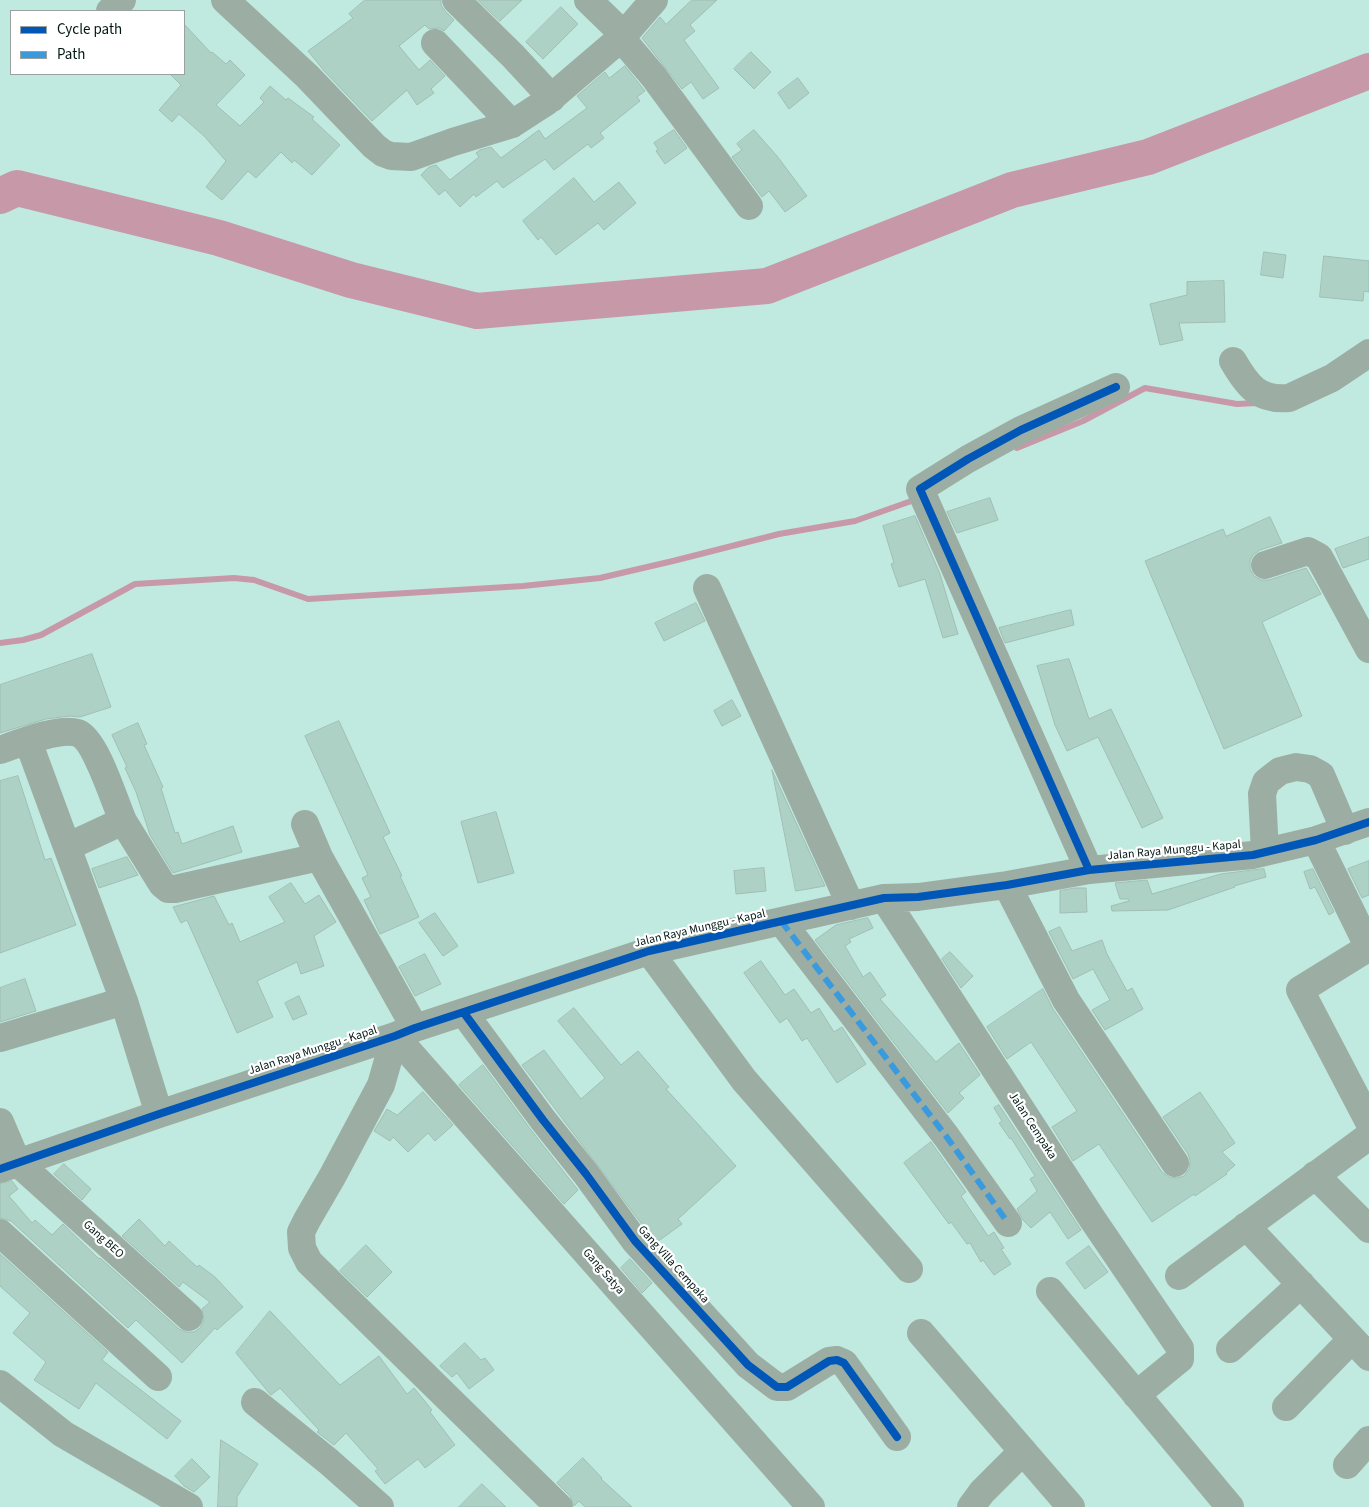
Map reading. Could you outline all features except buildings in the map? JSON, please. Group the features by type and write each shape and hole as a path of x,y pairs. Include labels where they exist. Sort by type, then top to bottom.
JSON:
{"street":[{"path":"111,10 122,0"},
{"path":"225,0 307,76 374,146 383,153 410,157 512,124 552,98 622,37 654,0"},
{"path":"456,0 552,98"},
{"path":"588,0 622,37 654,77 749,206"},
{"path":"435,43 512,124"},
{"path":"1233,361 1247,383 1255,391 1281,399 1289,398 1323,382 1369,353"},
{"path":"1089,870 920,488 1021,430 1116,387"},
{"path":"1266,565 1308,551 1319,558 1369,649"},
{"path":"708,588 851,906"},
{"path":"0,750 64,732 78,733 84,736 90,742 96,754 122,821 162,884 168,889 319,857"},
{"path":"28,741 124,1001 159,1114"},
{"path":"1265,852 1262,794 1266,782 1280,771 1296,767 1310,769 1321,775 1357,826"},
{"path":"67,846 122,821"},
{"name":"Gang Satya","path":"305,824 319,857 405,1032 811,1507"},
{"name":"Jalan Raya Munggu - Kapal","path":"9,1166 159,1114 649,951 884,898 918,896 1008,885 1089,870 1253,855 1316,840 1357,826"},
{"path":"1316,840 1369,948 1300,990 1369,1122"},
{"path":"1008,885 1066,1000 1175,1163"},
{"name":"Jalan Cempaka","path":"884,898 1091,1217 1180,1348 1180,1359 1136,1396"},
{"path":"781,921 946,1136 1008,1223"},
{"path":"649,951 744,1080 909,1269"},
{"path":"0,1038 124,1001"},
{"name":"Gang Villa Cempaka","path":"464,1013 635,1241 748,1365 777,1387 787,1388 829,1361 837,1360 844,1363 897,1437"},
{"path":"405,1032 382,1085 332,1177 306,1220 302,1232 302,1248 309,1262 559,1507"},
{"path":"0,1122 9,1166"},
{"path":"1179,1276 1369,1136"},
{"name":"Gang BEO","path":"9,1166 189,1317"},
{"path":"1315,1175 1369,1229"},
{"path":"1246,1226 1361,1348 1286,1407"},
{"path":"0,1233 158,1377"},
{"path":"1230,1349 1301,1284"},
{"path":"1050,1291 1230,1507"},
{"path":"921,1333 1071,1507"},
{"path":"0,1384 63,1434 189,1507"},
{"path":"255,1402 328,1461 380,1507"},
{"path":"1347,1465 1369,1440"},
{"path":"971,1507 982,1492 1023,1451"}],"waterway":[{"path":"0,196 17,188 219,238 351,280 477,311 767,286 1012,190 1148,157 1369,71"},
{"path":"1017,448 1083,421 1145,388 1237,404 1257,403"},
{"path":"0,643 41,635 135,584 234,578 254,580 308,599 523,586 600,578 779,534 855,521 917,499"}],"marked path":[{"path":"781,921 946,1136 1008,1223"}],"cycle path":[{"path":"1089,870 920,489 968,459 1021,430 1116,387"},
{"path":"0,1169 415,1028 649,951 884,898 918,897 1007,885 1089,870 1253,855 1316,840 1369,822"},
{"path":"464,1013 635,1241 748,1365 777,1387 787,1387 829,1361 837,1360 844,1363 897,1437"}]}
